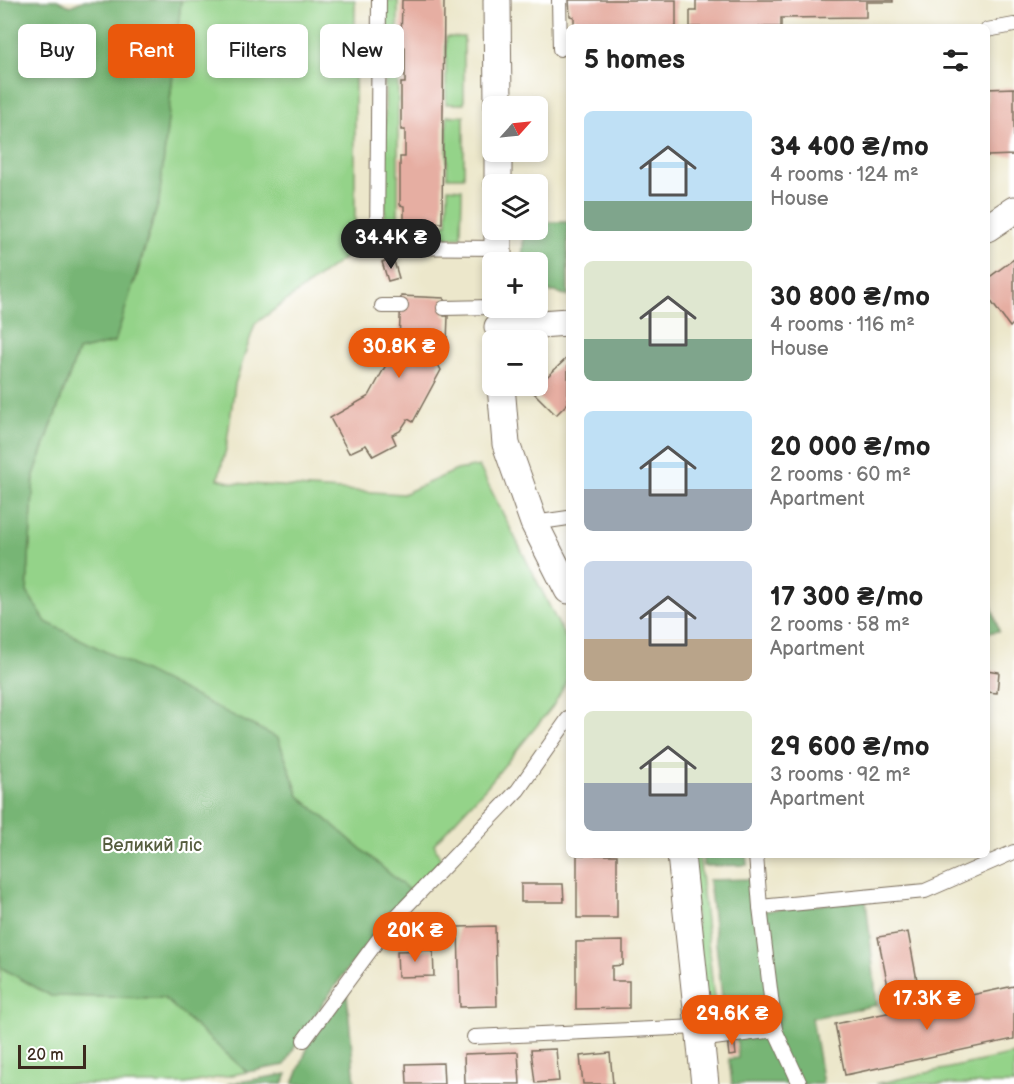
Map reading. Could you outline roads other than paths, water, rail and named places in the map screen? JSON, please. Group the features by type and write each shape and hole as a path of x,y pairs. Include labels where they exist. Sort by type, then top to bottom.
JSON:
{"street":[{"path":"497,0 498,96"},
{"path":"990,226 1014,210"},
{"path":"497,320 566,322"},
{"path":"502,396 506,444 534,524 566,586"},
{"path":"681,858 705,1084"}],"lane":[{"path":"379,0 377,247 498,247"},
{"path":"560,0 560,49"},
{"path":"990,29 1014,25"},
{"path":"382,306 401,306"},
{"path":"444,308 497,320"},
{"path":"534,524 566,518"},
{"path":"304,1040 392,921 518,790 566,721"},
{"path":"760,907 925,891 1014,852"},
{"path":"756,858 775,1030 800,1084"},
{"path":"474,1037 775,1030"}],"park label":[{"name":"Великий ліс","path":"152,845"}]}
